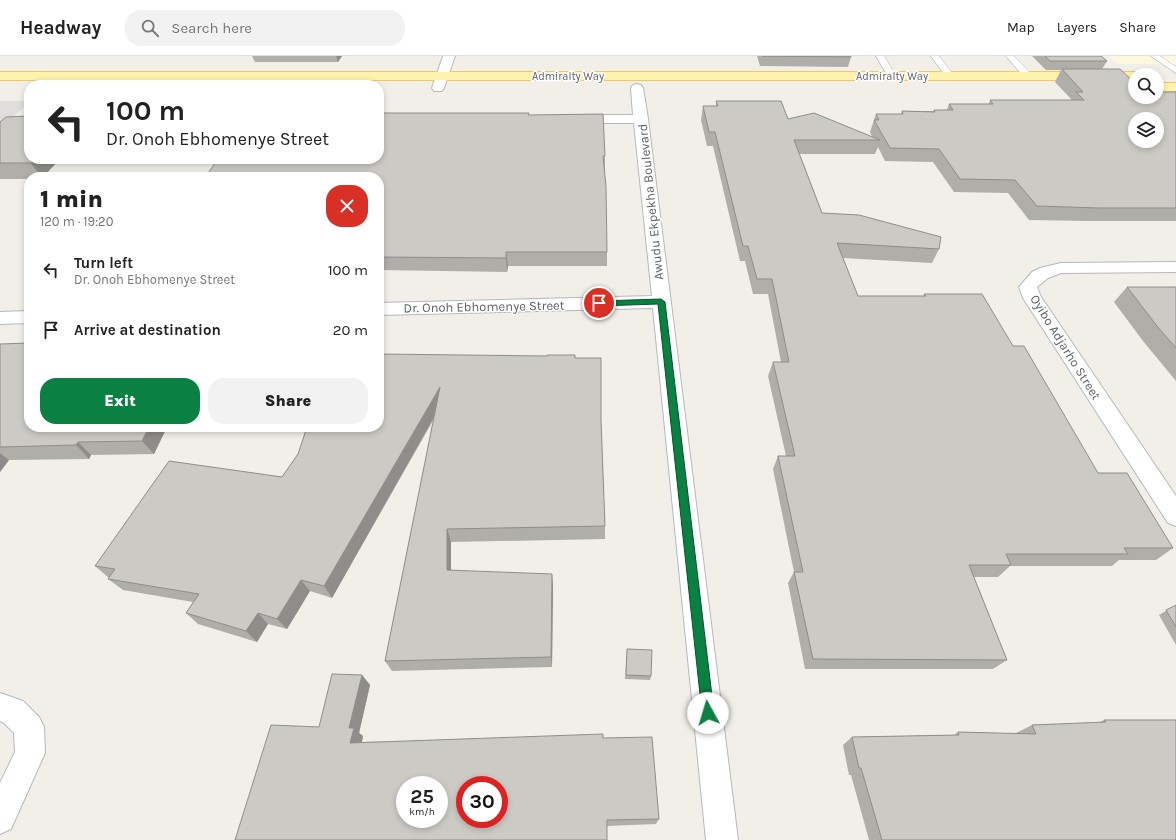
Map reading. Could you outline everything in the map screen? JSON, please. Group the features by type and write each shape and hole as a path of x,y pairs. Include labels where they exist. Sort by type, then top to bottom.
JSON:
{"main road":[{"name":"Admiralty Way","path":"0,76 1128,76"},
{"path":"1164,76 1176,76"},
{"name":"Admiralty Way","path":"701,88 1128,87"},
{"path":"1164,87 1176,87"},
{"path":"424,88 454,88"}],"street":[{"path":"438,88 449,56"},
{"name":"Awudu Ekpekha Boulevard","path":"637,88 722,840"},
{"path":"562,119 641,119"},
{"name":"Oyibo Adjarho Street","path":"1176,267 1061,268 1035,277 1028,286 1032,298 1176,516"},
{"name":"Dr. Onoh Ebhomenye Street","path":"384,309 661,302"},
{"path":"0,318 24,317"},
{"path":"0,707 13,711 29,727 30,753 0,818"}],"lane":[{"path":"880,56 892,76"},
{"path":"935,56 950,76"},
{"path":"1010,56 1028,76"},
{"path":"1155,56 1176,71"}],"shaded area":[{"path":"1107,56 1176,56 1176,64 1117,64"},
{"path":"0,101 24,101 24,107 0,129"}],"building":[{"path":"762,56 851,56 851,57"},
{"path":"1045,56 1101,56 1107,61 1050,61"},
{"path":"1062,69 1120,69 1128,76 1128,104 1164,104 1164,92 1176,92 1176,208 1037,206 1015,180 960,179 939,149 890,148 874,120 879,120 876,114 903,114 902,111 935,112 934,110 953,110 949,104 993,104 990,100 1084,100 1076,92 1083,92"},
{"path":"716,101 781,101 788,119 814,113 880,140 794,140 822,213 859,215 941,237 939,249 837,243 858,296 982,294 1013,346 1024,346 1098,473 1127,473 1173,548 1124,548 1128,554 1006,554 1011,565 969,565 1007,660 813,659 794,572 803,572 778,456 795,456 773,362 789,362 772,279 757,279 748,246 743,246 715,132 709,132 703,106 718,106"},
{"path":"384,113 529,113 528,115 603,114 605,156 603,156 606,186 607,252 506,252 506,258 384,257 384,172 209,172 214,164 384,164"},
{"path":"24,116 24,163 0,163 0,122 6,117"},
{"path":"1127,287 1176,287 1176,348 1157,326"},
{"path":"24,343 24,432 146,432 142,441 78,442 76,445 0,447 0,344"},
{"path":"384,354 575,355 575,358 601,358 601,420 605,526 447,529 447,570 552,574 551,657 385,661 440,387 324,586 301,580 277,619 258,613 246,631 186,613 199,594 108,579 115,569 95,566 169,461 282,477 298,454 305,432 384,432"},
{"path":"1176,605 1176,627 1166,610"},
{"path":"627,649 652,650 651,676 626,675"},
{"path":"332,674 362,675 349,728 354,728 350,743 603,734 603,738 652,737 659,819 607,820 607,840 235,840 271,725 319,727"},
{"path":"1104,720 1176,720 1176,840 882,840 861,768 859,768 852,737 959,735 958,732 1036,734 1032,725 1106,722"}],"route":[{"path":"599,303 661,302 708,713"}]}
